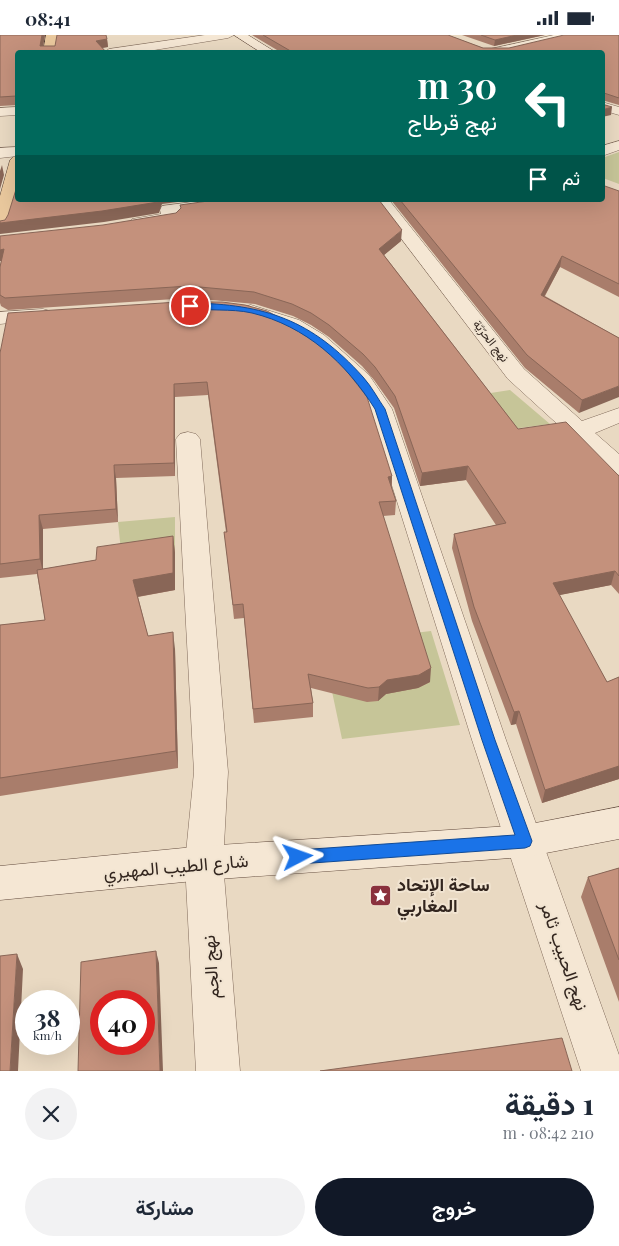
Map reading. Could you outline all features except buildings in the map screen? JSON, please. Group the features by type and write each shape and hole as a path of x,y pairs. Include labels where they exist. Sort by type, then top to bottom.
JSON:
{"main road":[{"path":"50,50 52,35"},
{"path":"3,236 3,205 11,166"}],"street":[{"path":"129,50 228,35"},
{"path":"240,35 266,50"},
{"path":"500,50 570,35"},
{"path":"477,46 486,50"},
{"path":"605,107 619,111"},
{"path":"0,112 15,111"},
{"path":"605,151 619,145"},
{"path":"0,153 15,151"},
{"path":"123,225 171,218 168,210 231,202"},
{"name":"نهج الحرّيّة","path":"382,202 516,374 619,467"},
{"name":"نهج الحبيب ثامر","path":"230,307 253,311 292,323 317,339 361,380 380,409 488,740 525,841 603,1071"},
{"path":"0,318 66,314"},
{"path":"579,431 619,415"},
{"name":"نهج الجم","path":"188,439 211,772 204,863 218,1071"},
{"name":"شارع الطيب المهيري","path":"0,883 204,863 525,841 619,823"}],"green space":[{"path":"619,152 619,184 605,179 605,157"},
{"path":"510,390 550,424 474,434 465,397"},
{"path":"175,517 175,553 122,561 118,522"},
{"path":"431,631 460,725 342,739 322,644"}],"place":[{"name":"ساحة الإتحاد المغاربي","path":"381,895"}],"route":[{"path":"190,306 223,306 253,311 292,323 317,339 361,380 380,409 488,740 525,841 298,857"}]}
